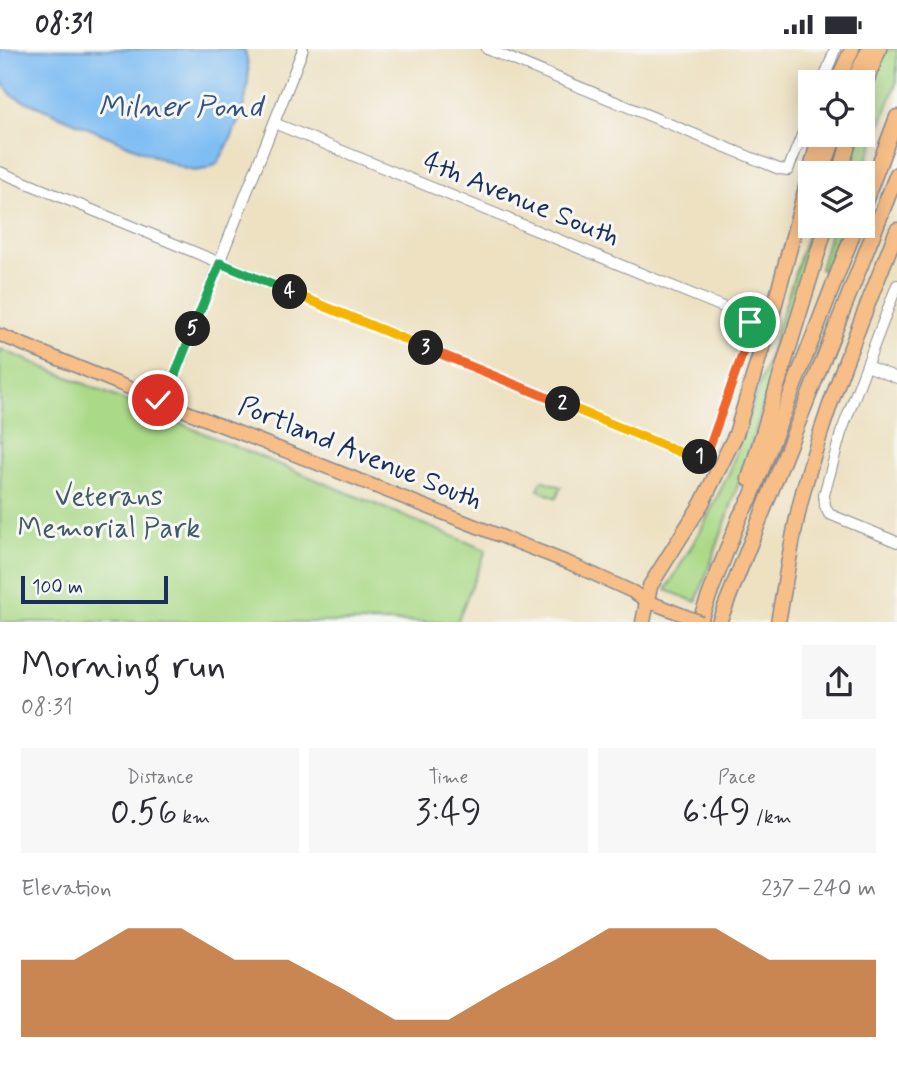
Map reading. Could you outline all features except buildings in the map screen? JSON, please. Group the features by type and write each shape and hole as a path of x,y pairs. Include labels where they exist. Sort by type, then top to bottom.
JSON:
{"highway":[{"path":"842,70 852,49"},
{"path":"859,70 869,49"},
{"path":"871,70 879,49"},
{"path":"875,175 897,117"},
{"path":"643,622 650,586 702,503 736,434 774,311 817,147"},
{"path":"719,622 897,174"},
{"path":"778,622 811,463 852,345 897,230"},
{"path":"774,311 801,238"},
{"path":"740,516 822,238"},
{"path":"700,622 851,238"}],"main road":[{"name":"Portland Avenue South","path":"0,335 164,403 569,563 647,601 700,622"}],"street":[{"path":"164,403 303,49"},
{"path":"487,49 779,169 788,170 798,147"},
{"path":"827,70 835,49"},
{"name":"4th Avenue South","path":"220,263 689,456 702,457 708,451 719,424 751,330 750,322 740,314 274,123"},
{"path":"0,172 220,263"},
{"path":"897,285 841,433 824,495 829,514 897,542"},
{"path":"867,366 897,378"}],"green space":[{"path":"857,49 897,49 897,81 875,139 877,73 854,62 850,70 847,70"},
{"path":"852,147 872,147 867,161 849,161"},
{"path":"806,238 813,238 744,465 696,602 666,590 701,530 729,473"},
{"path":"829,238 837,238 824,271 820,269"},
{"name":"Veterans Memorial Park","path":"0,349 486,550 457,622 0,622"},
{"path":"542,480 561,487 556,498 538,490"}],"water":[{"name":"Milner Pond","path":"0,49 244,49 248,62 247,92 238,123 217,164 194,171 13,96 0,81"}],"route":[{"path":"158,400 164,403 220,263 689,456 702,457 708,451 751,330 750,322"}]}
